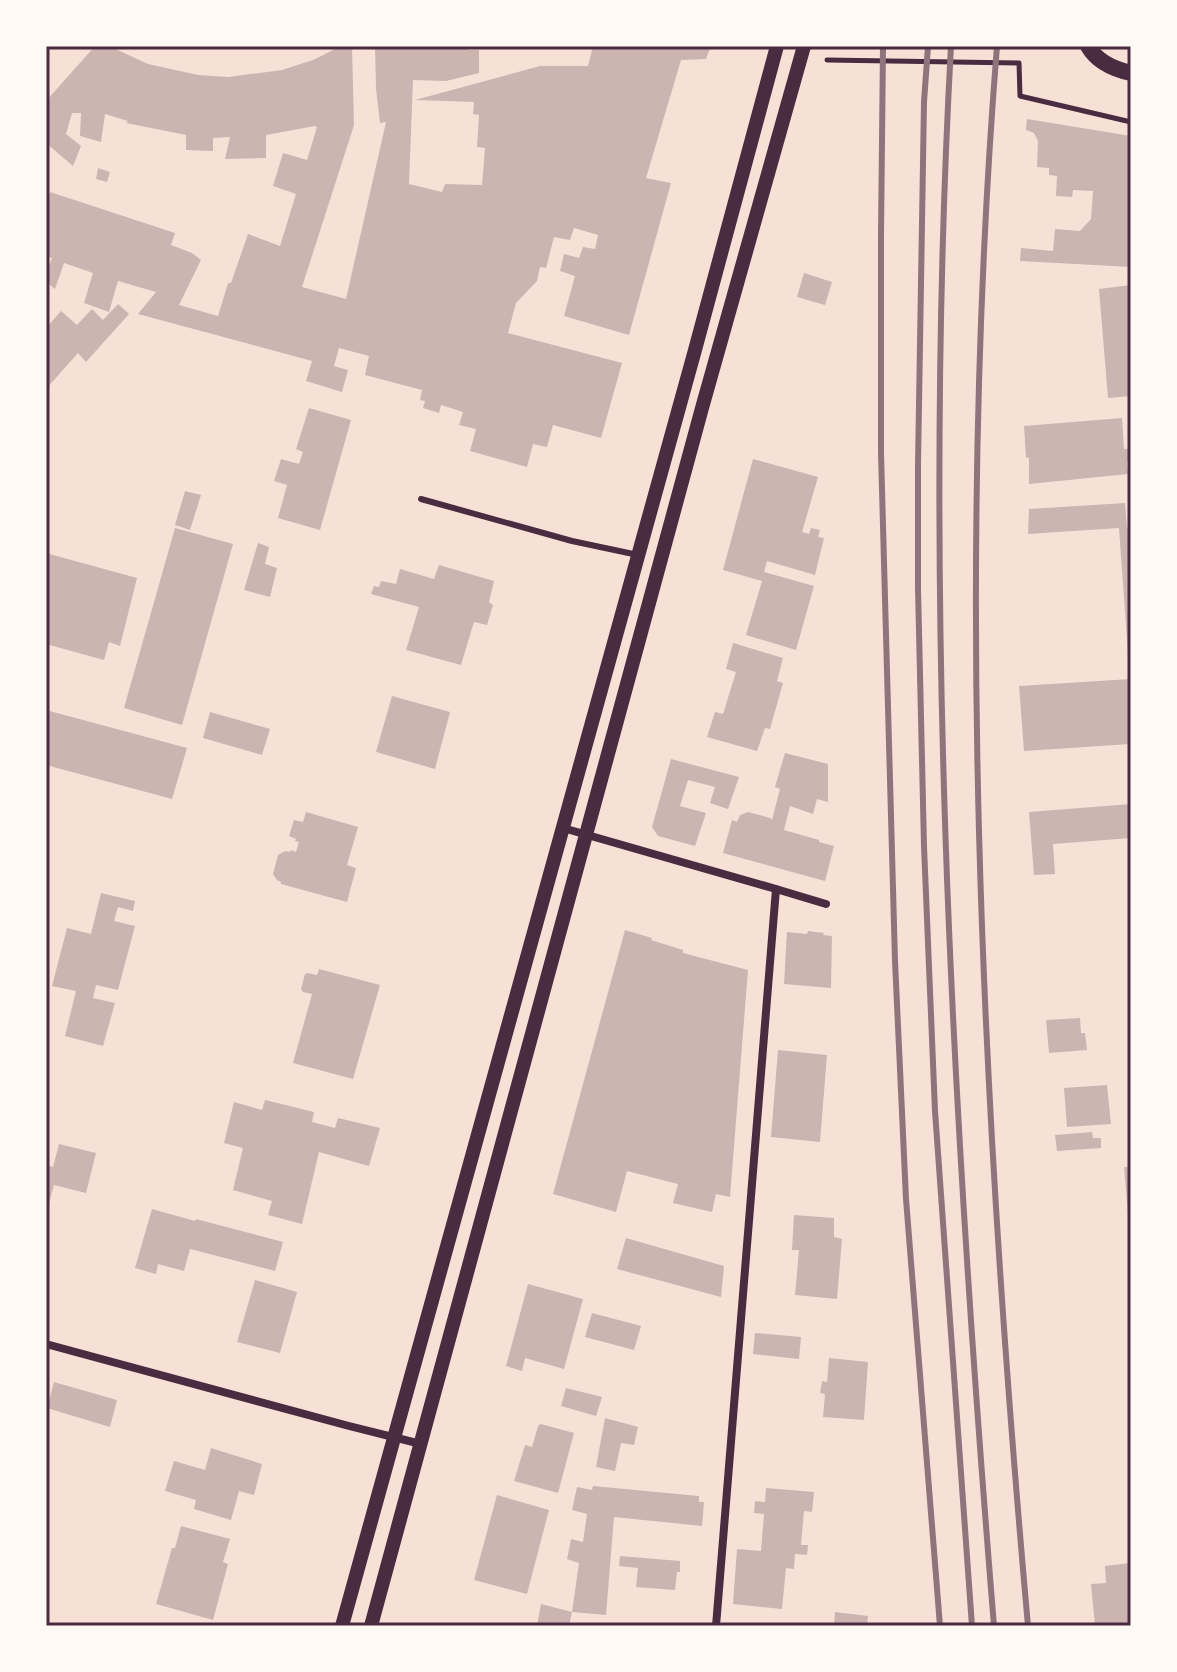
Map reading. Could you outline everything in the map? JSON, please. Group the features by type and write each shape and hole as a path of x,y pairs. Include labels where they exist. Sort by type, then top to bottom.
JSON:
{"main road":[{"path":"1085,48 1101,62 1130,73"}],"street":[{"path":"342,1626 777,46"},
{"path":"371,1626 585,834 802,52"},
{"path":"563,828 826,904"},
{"path":"716,1626 776,889"},
{"path":"46,1344 421,1444"}],"lane":[{"path":"421,499 572,541 638,555"}],"path":[{"path":"802,52 847,61 1019,63 1020,96 1131,122"}],"building":[{"path":"95,46 109,46 148,64 198,75 228,77 282,70 313,60 341,46 352,46 354,125 302,287 346,299 386,122 380,123 375,46 468,46 468,50 479,50 479,73 446,81 413,80 409,184 442,192 445,184 482,185 485,148 477,147 479,115 473,114 474,102 415,100 540,66 588,66 593,46 711,46 706,59 681,60 646,178 671,183 629,335 564,316 575,276 560,271 564,254 579,258 583,247 595,249 598,235 574,228 570,240 554,237 546,268 540,267 537,281 516,303 508,333 622,363 601,438 553,425 547,447 533,444 527,467 470,451 476,429 459,425 463,412 441,405 439,413 423,408 425,401 420,400 422,390 365,375 369,356 339,348 334,366 348,370 342,392 306,381 312,361 138,314 156,292 118,281 109,312 84,303 93,273 64,263 55,289 46,282 52,258 46,256 46,204 50,192 175,233 171,245 201,260 179,305 218,316 248,234 280,246 296,194 273,186 283,153 307,160 317,127 266,135 266,158 225,159 230,137 213,138 213,151 186,150 186,135 126,123 128,121 105,114 101,142 80,136 81,113 72,113 66,134 81,146 73,166 46,143 46,101"},
{"path":"1027,119 1131,136 1131,267 1020,261 1021,248 1053,251 1055,229 1080,231 1091,219 1093,191 1073,190 1072,197 1056,196 1057,176 1049,175 1049,168 1037,167 1038,141 1034,133 1026,130"},
{"path":"98,168 110,172 107,182 96,179"},
{"path":"804,273 832,282 825,305 797,297"},
{"path":"1131,285 1131,396 1108,398 1099,289"},
{"path":"118,304 129,314 86,362 78,353 46,389 46,328 61,311 77,325 92,309 103,320"},
{"path":"309,408 351,420 320,530 278,518 287,485 274,481 281,459 299,464 303,452 296,449"},
{"path":"1122,418 1124,449 1131,449 1131,462 1127,462 1128,474 1029,484 1024,426"},
{"path":"753,459 818,477 802,532 809,534 811,528 820,530 818,537 824,538 815,575 767,561 764,572 814,586 796,650 746,635 762,581 723,570"},
{"path":"185,491 201,495 190,530 175,525"},
{"path":"1125,503 1127,528 1131,527 1131,667 1119,528 1028,534 1029,509"},
{"path":"175,528 233,544 182,725 124,708"},
{"path":"258,543 269,547 265,564 277,568 270,597 244,590"},
{"path":"46,553 137,578 120,646 109,642 104,660 46,644"},
{"path":"439,565 494,581 489,602 493,605 487,625 474,622 461,665 406,650 419,607 371,594 374,586 379,587 381,581 396,584 400,569 434,579"},
{"path":"733,643 783,658 777,681 783,683 770,729 765,728 757,751 707,737 715,712 723,714 736,672 726,669"},
{"path":"1131,679 1131,744 1024,751 1019,686"},
{"path":"392,696 450,712 435,769 376,752"},
{"path":"46,710 187,748 172,799 46,765"},
{"path":"210,712 270,729 262,755 203,738"},
{"path":"785,753 828,764 828,802 817,799 813,814 790,806 784,830 834,846 825,881 723,853 732,820 737,822 740,815 748,812 772,820 780,789 775,787"},
{"path":"671,759 739,777 728,809 710,803 715,787 688,780 680,806 706,813 695,846 658,836 652,827"},
{"path":"1131,804 1131,838 1053,844 1055,874 1034,875 1029,812"},
{"path":"306,812 358,827 347,865 356,868 347,902 281,884 273,874 278,855 291,850 296,852 299,842 289,836 294,820 303,822"},
{"path":"101,893 135,901 133,911 118,907 114,921 135,926 118,990 96,985 93,998 115,1003 103,1046 65,1036 76,991 52,986 67,928 91,934"},
{"path":"625,930 683,950 683,953 748,970 730,1197 716,1194 712,1212 673,1203 678,1184 627,1171 616,1212 553,1194"},
{"path":"808,931 832,936 831,988 784,984 787,932 807,934"},
{"path":"319,969 380,985 353,1079 293,1063 312,994 301,989 305,974 317,975"},
{"path":"1080,1018 1087,1050 1049,1053 1046,1020"},
{"path":"778,1050 827,1055 820,1142 771,1137"},
{"path":"1107,1085 1111,1124 1067,1127 1064,1088"},
{"path":"265,1100 314,1112 312,1122 335,1128 338,1118 380,1128 369,1166 319,1152 302,1224 268,1215 272,1201 233,1190 243,1148 224,1143 234,1102 262,1110"},
{"path":"1092,1132 1093,1138 1101,1138 1101,1148 1057,1151 1055,1135"},
{"path":"59,1144 96,1153 86,1193 54,1185 46,1214 46,1165 53,1167"},
{"path":"1124,1167 1131,1167 1131,1226 1129,1226"},
{"path":"152,1209 283,1242 275,1271 190,1249 184,1271 158,1264 156,1274 135,1268"},
{"path":"794,1215 834,1218 834,1237 842,1239 837,1299 795,1295 799,1250 792,1250"},
{"path":"626,1238 724,1266 721,1297 617,1269"},
{"path":"255,1280 297,1292 280,1353 237,1342"},
{"path":"528,1284 583,1299 564,1369 525,1358 522,1371 506,1366"},
{"path":"592,1313 641,1326 634,1350 585,1337"},
{"path":"755,1333 801,1337 799,1359 753,1354"},
{"path":"829,1358 868,1362 864,1420 823,1417 825,1394 820,1393 822,1381 827,1382"},
{"path":"54,1382 117,1400 110,1427 47,1408"},
{"path":"566,1388 602,1397 596,1416 561,1406"},
{"path":"605,1418 638,1427 634,1445 621,1443 615,1471 596,1467"},
{"path":"541,1424 574,1433 558,1493 514,1481 525,1445 532,1447"},
{"path":"211,1448 262,1464 254,1495 239,1491 231,1520 194,1509 196,1500 165,1491 174,1461 205,1470"},
{"path":"593,1486 699,1496 699,1502 704,1502 702,1526 614,1517 606,1615 572,1612 579,1563 567,1559 571,1539 583,1542 587,1514 572,1510 577,1487 592,1490"},
{"path":"766,1488 814,1492 812,1512 804,1511 801,1545 808,1545 807,1555 795,1554 794,1569 786,1568 782,1609 733,1604 737,1549 761,1551 764,1514 754,1513 755,1501 765,1502"},
{"path":"497,1495 549,1510 527,1594 474,1580"},
{"path":"181,1526 230,1539 223,1562 228,1564 213,1620 156,1604"},
{"path":"620,1556 680,1561 675,1590 636,1587 638,1568 619,1566"},
{"path":"1131,1563 1131,1581 1128,1582 1131,1626 1095,1626 1091,1584 1106,1583 1105,1566"},
{"path":"541,1604 572,1612 569,1626 537,1626"},
{"path":"835,1612 868,1616 867,1626 834,1626"}],"railway":[{"path":"883,46 881,453 895,961 906,1199 940,1626"},
{"path":"928,46 924,102 918,465 924,846 935,1111 972,1626"},
{"path":"951,46 939,441 946,837 965,1232 994,1626"},
{"path":"997,46 984,243 978,441 976,639 979,836 997,1232 1028,1626"}]}
